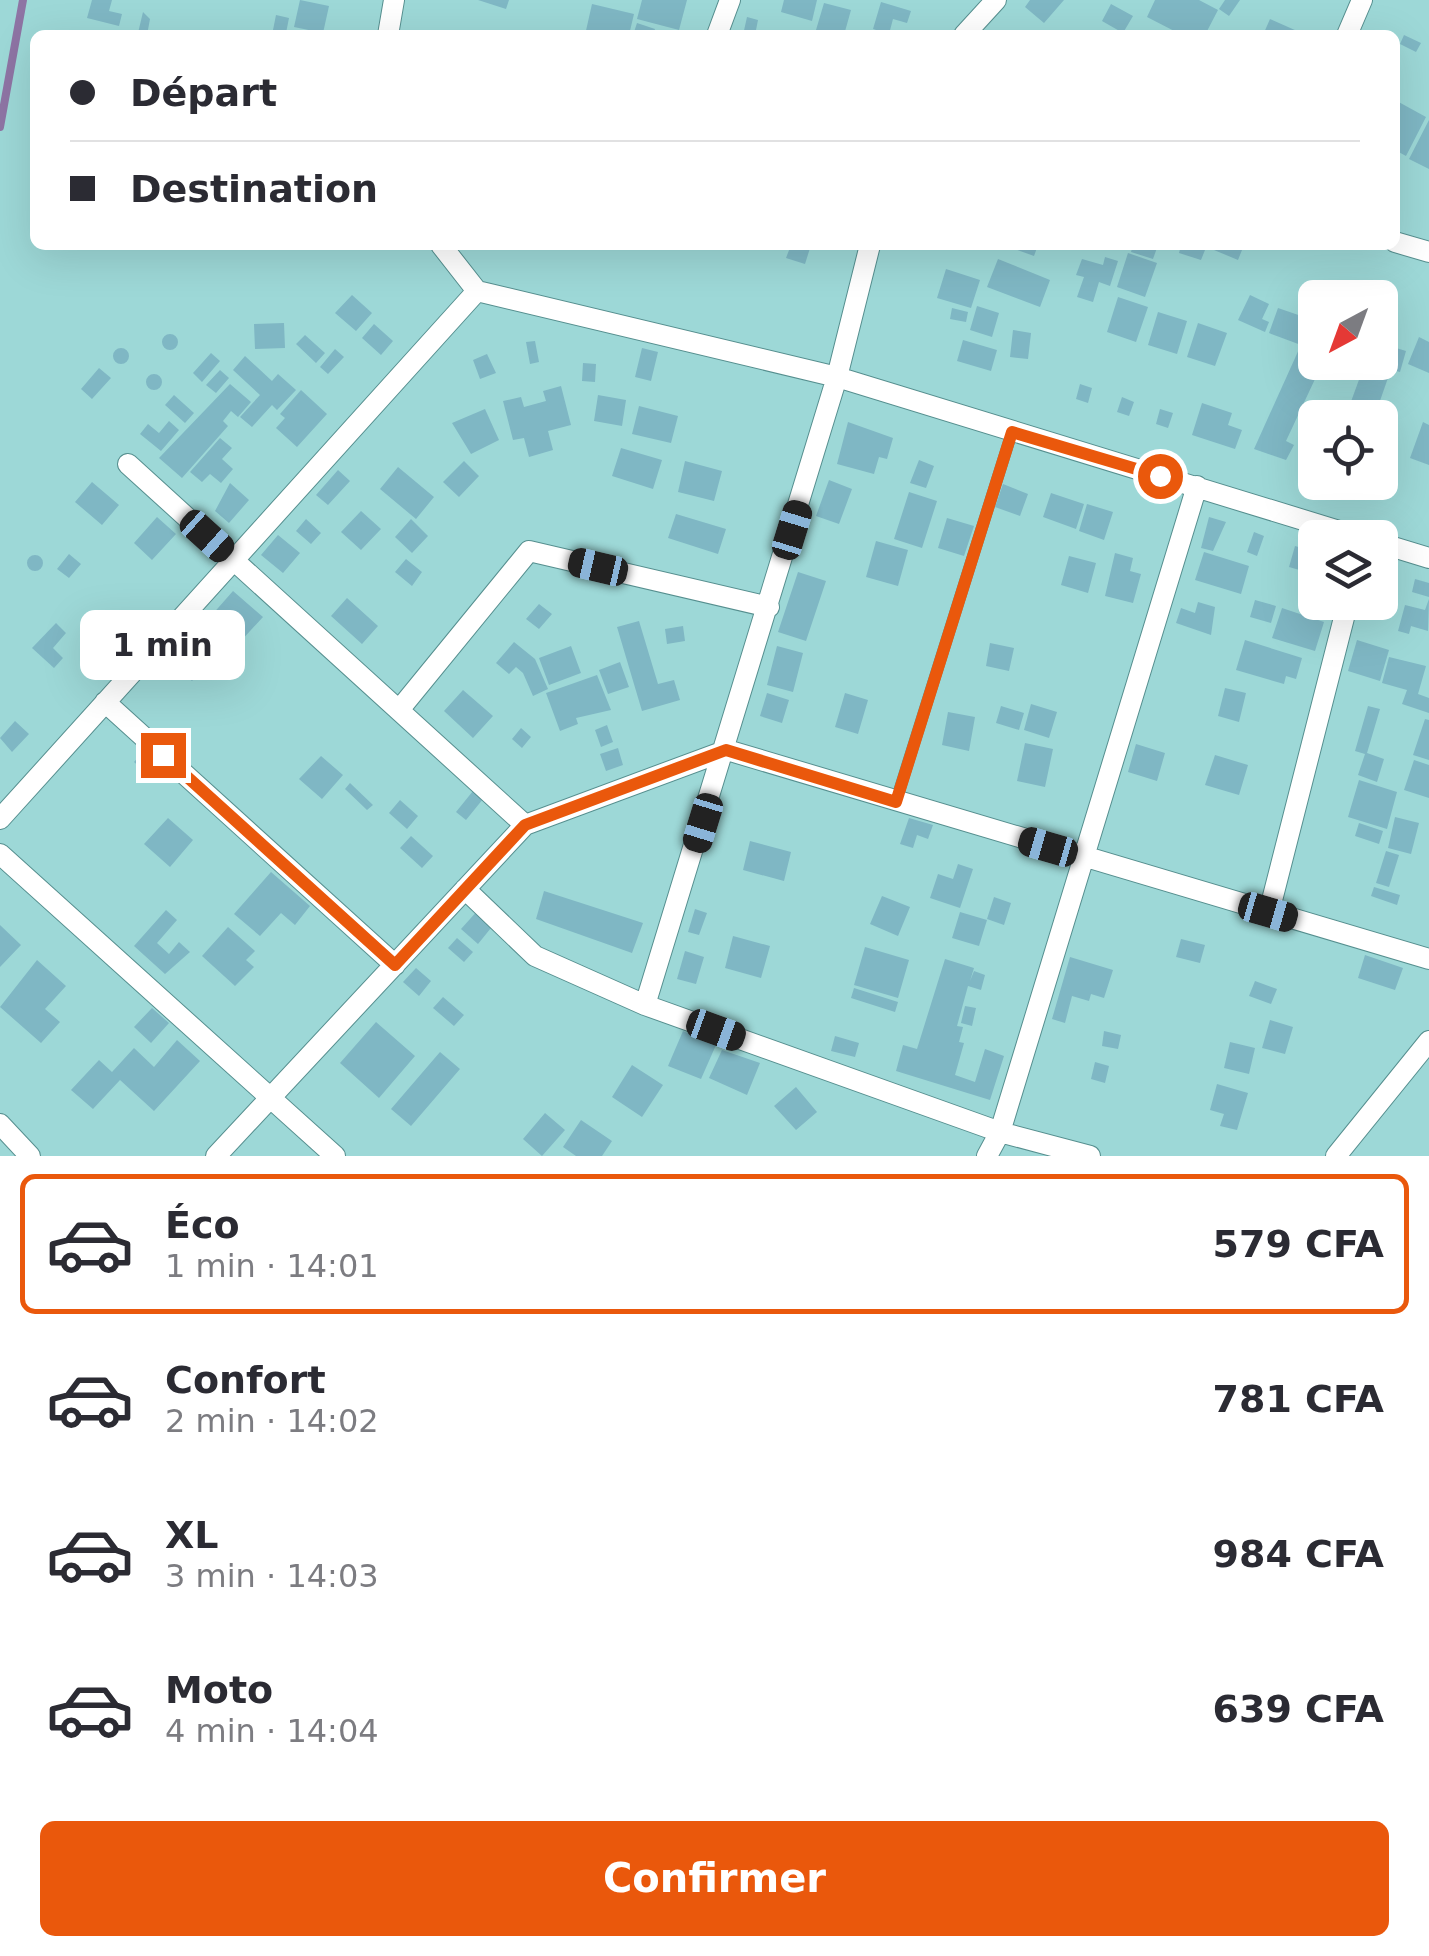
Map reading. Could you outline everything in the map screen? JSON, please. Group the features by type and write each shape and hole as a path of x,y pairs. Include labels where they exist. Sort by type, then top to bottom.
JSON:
{"street":[{"path":"389,30 394,0"},
{"path":"720,30 730,0"},
{"path":"969,30 996,0"},
{"path":"1350,30 1362,0"},
{"path":"1400,243 1429,252"},
{"path":"445,250 477,291 837,377 1305,520"},
{"path":"646,1004 837,377 869,250"},
{"path":"0,820 477,291"},
{"path":"128,464 525,825"},
{"path":"988,1156 1000,1132 1086,858 1197,486"},
{"path":"1398,549 1429,558"},
{"path":"398,710 529,551 769,606"},
{"path":"1268,912 1343,620"},
{"path":"106,702 395,965"},
{"path":"216,1156 525,825 726,750 1429,959"},
{"path":"0,854 335,1156"},
{"path":"465,889 534,956 646,1004 1000,1132 1090,1156"},
{"path":"1336,1156 1429,1041"},
{"path":"0,1124 30,1156"}],"lane":[{"path":"896,802 1012,432"}],"building":[{"path":"92,0 112,0 109,11 122,14 119,26 87,18"},
{"path":"300,0 329,6 324,30 294,27"},
{"path":"478,0 509,0 506,9"},
{"path":"642,0 687,0 679,30 637,19"},
{"path":"784,0 817,0 812,21 781,12"},
{"path":"1030,0 1064,0 1044,23 1025,7"},
{"path":"1155,0 1199,0 1218,10 1208,30 1172,30 1147,17"},
{"path":"1225,0 1240,0 1229,16 1219,9"},
{"path":"881,2 911,11 907,23 893,19 890,30 873,29"},
{"path":"824,3 851,10 845,30 816,30"},
{"path":"592,4 634,14 630,30 586,30"},
{"path":"1111,4 1133,16 1125,30 1102,21"},
{"path":"143,12 150,19 148,30 139,30"},
{"path":"276,15 289,18 287,30 273,30"},
{"path":"747,17 758,20 756,30 744,30"},
{"path":"1270,19 1295,30 1265,30"},
{"path":"637,23 655,29 655,30 635,30"},
{"path":"1404,35 1421,43 1416,52 1400,44"},
{"path":"1400,103 1426,117 1406,156 1400,153"},
{"path":"1429,120 1429,169 1409,159"},
{"path":"789,250 809,250 805,264 786,258"},
{"path":"1132,250 1156,250 1153,259"},
{"path":"1180,250 1205,250 1201,260 1179,253"},
{"path":"1214,250 1242,250 1238,260"},
{"path":"1128,253 1157,263 1145,297 1117,287"},
{"path":"1105,257 1118,261 1110,286 1099,282 1093,302 1077,297 1084,277 1076,275 1082,259 1103,265"},
{"path":"998,259 1050,280 1040,307 987,287"},
{"path":"946,269 980,280 971,308 937,298"},
{"path":"352,295 372,313 356,331 335,313"},
{"path":"1250,295 1269,304 1262,319 1269,322 1265,332 1238,320"},
{"path":"1118,297 1148,307 1136,342 1107,332"},
{"path":"977,306 999,313 992,337 970,330"},
{"path":"952,308 968,312 966,322 950,319"},
{"path":"1278,308 1298,315 1298,344 1269,333"},
{"path":"1158,312 1187,321 1177,354 1148,345"},
{"path":"284,323 285,348 255,349 254,324"},
{"path":"1198,323 1227,333 1215,366 1187,357"},
{"path":"374,324 393,341 381,355 362,338"},
{"path":"1013,330 1031,333 1028,359 1010,357"},
{"path":"170,334 178,342 170,350 162,342"},
{"path":"305,335 325,353 316,363 296,344"},
{"path":"1419,337 1429,342 1429,373 1408,364"},
{"path":"963,340 997,350 991,371 957,361"},
{"path":"535,341 539,362 530,364 526,342"},
{"path":"121,348 129,356 121,364 113,356"},
{"path":"642,348 658,352 651,381 635,377"},
{"path":"335,349 344,357 328,374 320,367"},
{"path":"1398,349 1406,351 1398,371"},
{"path":"1298,351 1298,380 1315,380 1305,400 1298,400 1298,415 1286,441 1294,445 1286,460 1254,449"},
{"path":"211,353 220,361 202,382 193,373"},
{"path":"487,354 496,373 480,379 473,360"},
{"path":"245,356 272,381 278,374 296,390 277,410 272,405 252,427 240,417 260,395 233,370"},
{"path":"583,363 596,364 595,382 582,381"},
{"path":"99,368 111,378 92,399 81,389"},
{"path":"220,370 229,378 216,393 206,385"},
{"path":"154,374 162,382 154,390 146,382"},
{"path":"1359,380 1387,380 1380,400 1352,400"},
{"path":"230,384 251,402 238,417 231,411 223,421 228,426 182,478 159,458"},
{"path":"1080,384 1092,388 1088,403 1076,399"},
{"path":"561,386 571,425 548,431 553,450 529,457 524,438 513,440 503,401 521,397 524,407 546,401 543,391"},
{"path":"301,390 327,414 297,447 276,428 285,418 280,414"},
{"path":"174,395 194,413 185,423 165,405"},
{"path":"598,395 626,400 622,426 594,421"},
{"path":"1122,397 1134,402 1129,416 1117,412"},
{"path":"1202,403 1232,413 1228,425 1242,430 1235,449 1192,435"},
{"path":"639,406 678,416 671,443 632,434"},
{"path":"485,409 499,440 471,454 452,423"},
{"path":"1160,409 1173,413 1168,428 1156,424"},
{"path":"169,421 179,430 161,451 140,434 148,424 159,433"},
{"path":"848,422 893,438 887,459 879,457 874,474 837,464"},
{"path":"1423,422 1429,425 1429,465 1410,458"},
{"path":"220,438 232,448 222,459 233,469 221,483 210,474 202,482 190,472"},
{"path":"621,448 662,460 653,489 612,476"},
{"path":"919,460 934,466 926,488 910,483"},
{"path":"464,461 479,476 459,497 443,482"},
{"path":"685,461 722,471 714,501 678,492"},
{"path":"398,467 434,497 416,519 380,489"},
{"path":"338,470 350,481 328,505 316,495"},
{"path":"829,480 852,489 839,524 816,516"},
{"path":"92,482 119,505 102,525 75,502"},
{"path":"230,483 249,500 229,523 215,511"},
{"path":"1003,484 1028,494 1020,516 995,507"},
{"path":"909,492 937,501 922,548 894,539"},
{"path":"1051,493 1084,504 1076,529 1043,517"},
{"path":"1087,504 1113,512 1104,540 1079,531"},
{"path":"361,511 381,529 361,550 341,532"},
{"path":"676,514 726,529 718,554 668,538"},
{"path":"157,517 176,534 152,560 134,543"},
{"path":"1209,517 1226,522 1213,551 1201,548"},
{"path":"947,518 974,526 964,556 938,548"},
{"path":"306,519 321,533 311,544 296,531"},
{"path":"411,519 428,536 412,553 395,537"},
{"path":"1254,532 1264,536 1257,556 1247,552"},
{"path":"278,535 300,553 283,573 261,555"},
{"path":"876,541 908,550 898,586 866,577"},
{"path":"1295,546 1298,547 1298,570 1289,567"},
{"path":"1204,552 1249,566 1241,594 1195,580"},
{"path":"1115,553 1133,558 1130,571 1141,574 1133,603 1105,596"},
{"path":"69,554 81,564 69,578 57,569"},
{"path":"35,555 43,563 35,571 27,563"},
{"path":"1069,556 1096,563 1088,593 1061,585"},
{"path":"406,559 422,572 412,586 395,572"},
{"path":"798,572 826,581 806,641 778,632"},
{"path":"1415,579 1429,583 1429,597 1412,592"},
{"path":"233,591 263,617 239,643 211,616"},
{"path":"347,598 378,626 362,644 331,616"},
{"path":"1429,599 1428,631 1411,626 1409,634 1398,631 1405,605 1425,610"},
{"path":"1255,600 1276,606 1271,623 1250,617"},
{"path":"1198,602 1215,607 1211,635 1176,623 1181,608 1195,613"},
{"path":"539,604 552,614 539,629 526,619"},
{"path":"1282,608 1298,613 1298,620 1324,622 1315,651 1272,638"},
{"path":"639,621 658,684 674,680 680,700 642,711 617,627"},
{"path":"56,623 66,633 53,648 63,658 54,668 32,648"},
{"path":"683,626 685,641 667,644 665,629"},
{"path":"189,636 214,658 192,681 168,659"},
{"path":"1245,640 1302,658 1296,679 1286,676 1284,684 1236,670"},
{"path":"1357,640 1389,650 1380,681 1348,671"},
{"path":"514,642 535,659 548,689 533,696 523,673 516,667 509,674 496,663"},
{"path":"990,643 1014,648 1009,671 986,666"},
{"path":"571,646 581,673 549,685 539,658"},
{"path":"777,646 803,653 793,692 767,685"},
{"path":"1389,657 1426,666 1418,694 1429,698 1429,713 1402,704 1407,690 1382,683"},
{"path":"620,662 629,687 608,694 599,670"},
{"path":"597,675 611,710 576,718 578,724 560,731 546,693"},
{"path":"1225,688 1246,693 1239,722 1218,716"},
{"path":"463,690 493,716 473,738 444,711"},
{"path":"767,693 789,700 782,723 760,716"},
{"path":"845,693 868,700 858,734 835,727"},
{"path":"1031,704 1057,712 1049,738 1024,730"},
{"path":"1001,706 1024,713 1019,730 996,723"},
{"path":"1368,706 1380,709 1367,753 1384,759 1377,782 1358,775 1365,754 1355,751"},
{"path":"948,712 975,717 969,751 942,745"},
{"path":"1425,719 1429,720 1429,760 1413,755"},
{"path":"15,721 29,734 12,752 0,738"},
{"path":"607,725 613,742 601,747 595,730"},
{"path":"521,728 531,737 522,748 512,739"},
{"path":"1025,743 1053,749 1045,787 1017,781"},
{"path":"1136,744 1165,753 1157,781 1128,772"},
{"path":"618,748 623,765 606,771 600,754"},
{"path":"145,750 155,761 145,772 134,762"},
{"path":"1215,755 1248,765 1239,795 1205,785"},
{"path":"321,756 343,775 322,799 299,779"},
{"path":"1414,760 1429,765 1429,798 1404,790"},
{"path":"1359,780 1397,792 1387,829 1348,817"},
{"path":"350,783 373,805 367,810 345,789"},
{"path":"473,791 483,799 466,820 456,812"},
{"path":"400,800 418,816 407,829 389,813"},
{"path":"1395,817 1419,823 1411,854 1388,848"},
{"path":"168,818 193,840 170,867 144,844"},
{"path":"909,818 933,825 928,839 917,835 913,848 900,844"},
{"path":"1359,823 1383,831 1379,844 1355,836"},
{"path":"411,836 433,856 422,868 400,848"},
{"path":"750,841 791,852 784,881 743,870"},
{"path":"1386,851 1399,855 1389,887 1376,883"},
{"path":"958,864 973,869 960,908 930,898 938,874 953,879"},
{"path":"271,872 310,906 295,925 281,913 260,936 234,914"},
{"path":"1374,887 1400,895 1397,905 1371,896"},
{"path":"544,891 643,923 632,953 536,919"},
{"path":"882,896 910,907 898,936 870,924"},
{"path":"994,897 1011,903 1004,925 987,919"},
{"path":"479,909 495,923 478,944 461,929"},
{"path":"695,909 707,913 699,935 688,932"},
{"path":"166,910 177,920 157,943 169,954 179,942 190,952 165,974 134,946"},
{"path":"960,912 987,920 979,946 952,938"},
{"path":"0,925 21,945 0,967"},
{"path":"228,927 255,951 246,960 254,967 235,986 202,956"},
{"path":"733,936 770,946 761,978 725,968"},
{"path":"457,938 473,952 464,962 448,948"},
{"path":"1181,939 1205,945 1200,963 1176,957"},
{"path":"865,947 909,960 898,998 854,985"},
{"path":"685,951 704,957 696,984 677,979"},
{"path":"1365,955 1403,968 1395,990 1358,978"},
{"path":"1070,957 1113,970 1104,998 1091,994 1089,1001 1072,996 1065,1023 1052,1019"},
{"path":"945,959 974,968 970,981 974,971 985,975 981,990 968,986 957,1026 963,1027 959,1042 964,1043 955,1075 975,1082 985,1049 1004,1056 990,1100 896,1071 903,1045 917,1049"},
{"path":"37,960 66,986 45,1009 60,1022 41,1043 0,1007"},
{"path":"416,968 431,981 419,996 403,982"},
{"path":"1255,981 1277,989 1271,1004 1249,996"},
{"path":"854,988 898,1002 895,1012 851,998"},
{"path":"443,997 464,1015 454,1026 433,1008"},
{"path":"965,1006 976,1008 972,1026 961,1023"},
{"path":"152,1008 169,1023 151,1043 134,1027"},
{"path":"1270,1020 1293,1027 1285,1054 1262,1048"},
{"path":"376,1022 415,1056 379,1098 340,1063"},
{"path":"683,1031 716,1045 701,1079 668,1066"},
{"path":"1104,1031 1121,1035 1118,1049 1102,1046"},
{"path":"835,1036 859,1043 855,1057 831,1051"},
{"path":"177,1040 200,1061 154,1111 120,1080 93,1109 71,1090 99,1060 112,1072 134,1048 154,1067"},
{"path":"1230,1042 1255,1048 1249,1074 1224,1068"},
{"path":"722,1050 760,1063 747,1095 709,1078"},
{"path":"440,1052 460,1069 411,1126 391,1109"},
{"path":"1095,1062 1109,1066 1105,1083 1091,1079"},
{"path":"632,1065 663,1085 642,1117 612,1097"},
{"path":"1217,1084 1248,1093 1237,1130 1220,1126 1224,1114 1210,1110"},
{"path":"796,1087 817,1112 796,1130 774,1106"},
{"path":"545,1113 565,1130 542,1156 523,1139"},
{"path":"581,1120 612,1141 602,1156 576,1156 563,1147"}],"waterway":[{"path":"0,127 23,0"}],"route":[{"path":"163,755 395,965 525,825 726,750 896,802 1012,432 1160,476"}]}
